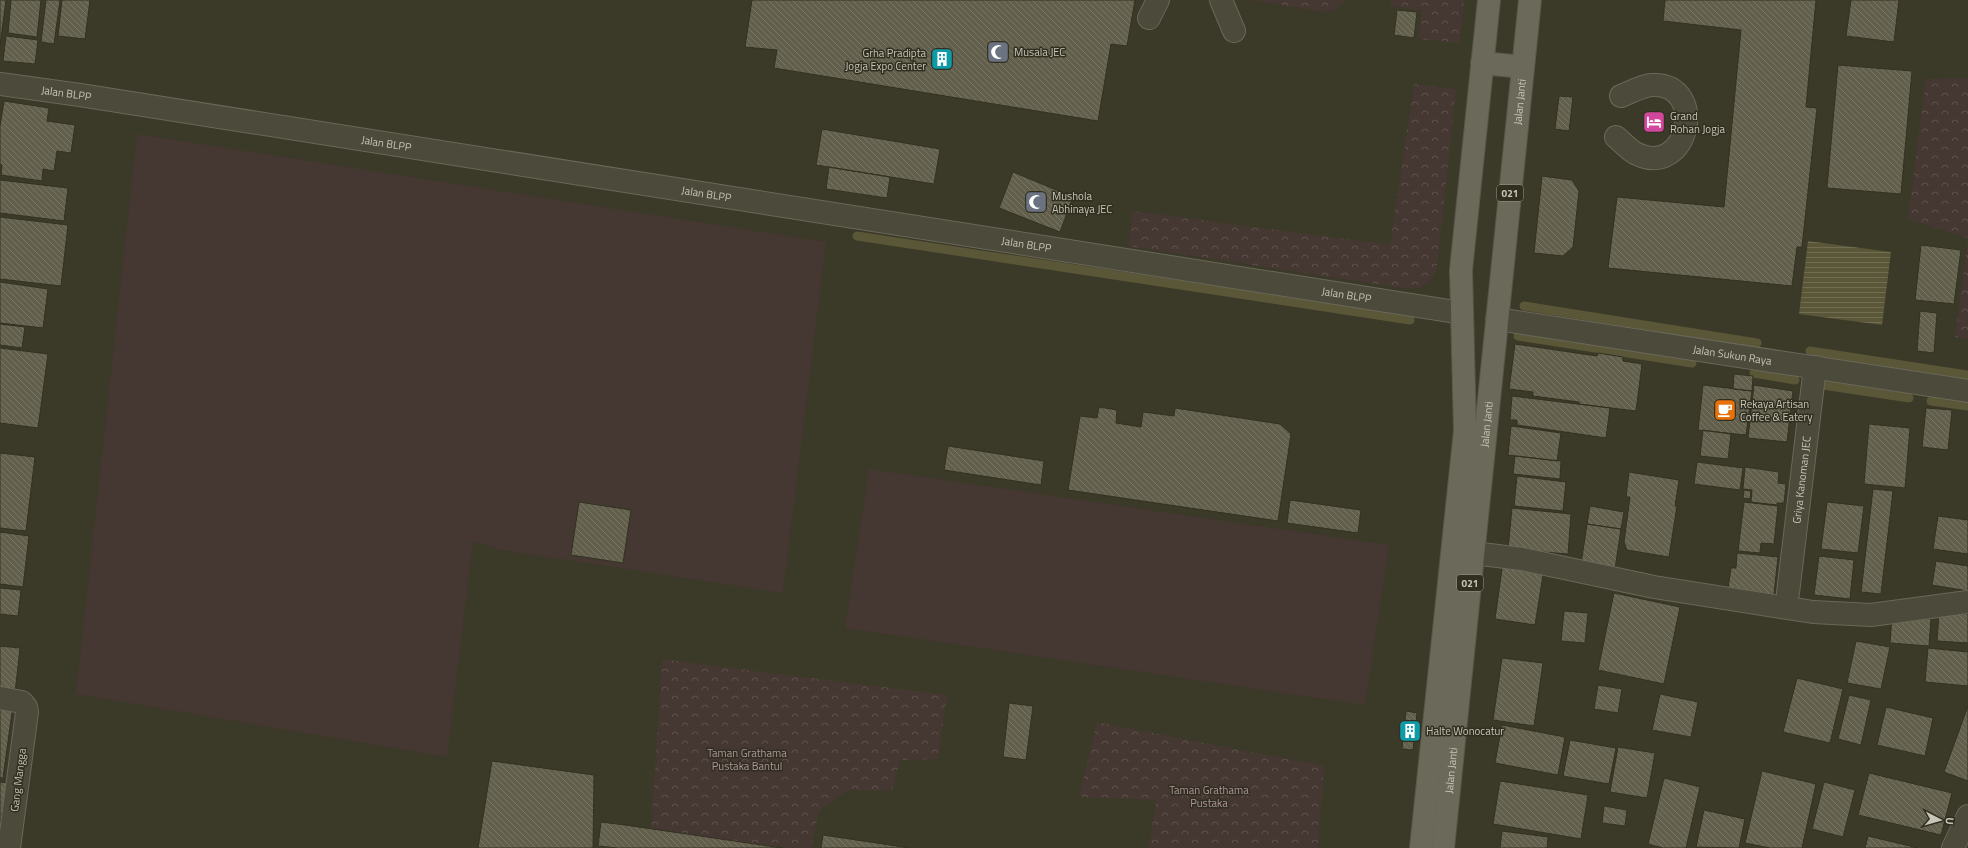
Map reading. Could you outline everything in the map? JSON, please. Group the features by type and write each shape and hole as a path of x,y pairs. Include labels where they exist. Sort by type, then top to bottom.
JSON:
{"main road":[{"name":"Jalan Janti","path":"1421,848 1465,430 1461,270 1488,0"},
{"name":"Jalan Janti","path":"1442,848 1530,0"},
{"path":"1482,63 1523,67"}],"street":[{"path":"1221,0 1234,31"},
{"name":"Jalan BLPP","path":"0,84 80,95 1462,312"},
{"path":"1616,137 1636,153 1651,158 1660,157 1669,155 1675,149 1684,133 1686,123 1685,105 1681,97 1669,87 1652,85 1621,96"},
{"name":"Jalan Sukun Raya","path":"1497,319 1968,391"},
{"name":"Griya Kanoman JEC","path":"1788,593 1815,367"},
{"path":"1473,553 1522,559 1654,587 1813,612 1871,615 1968,602"},
{"name":"Gang Mangga","path":"0,698 22,702 26,707 27,712 9,848"},
{"path":"1953,848 1968,816"}],"green space":[{"path":"1252,0 1346,0 1336,10 1323,12"},
{"path":"1391,0 1464,0 1460,43 1418,39 1422,10 1390,6"},
{"path":"1968,78 1968,238 1908,219 1926,79"},
{"path":"1414,84 1456,89 1437,266 1434,276 1428,283 1415,289 1410,289 1128,246 1133,211 1390,245"},
{"path":"137,134 826,242 783,593 501,550 473,541 447,757 76,694"},
{"path":"1968,238 1968,339 1955,337"},
{"path":"869,469 1389,545 1365,705 845,628"},
{"name":"Taman Grathama Pustaka Bantul","path":"662,659 947,695 938,759 900,760 892,791 847,790 819,812 811,848 650,848"},
{"name":"Taman Grathama Pustaka","path":"1097,722 1324,766 1318,848 1149,848 1156,800 1079,797"}],"shaded area":[{"path":"1808,241 1891,252 1882,325 1799,314"}],"building":[{"path":"0,0 6,0 0,46"},
{"path":"11,0 41,0 37,37 8,33"},
{"path":"46,0 60,0 54,44 41,42"},
{"path":"62,0 90,0 85,39 58,36"},
{"name":"Grha Pradipta Jogja Expo Center","path":"752,0 1135,0 1127,46 1111,44 1098,121 774,68 777,50 745,47"},
{"name":"Grand Rohan Jogja","path":"1665,0 1816,0 1806,107 1817,108 1802,247 1797,247 1792,286 1608,268 1617,197 1724,207 1741,30 1663,21"},
{"path":"1851,0 1899,0 1894,42 1846,36"},
{"path":"1397,10 1417,12 1414,38 1394,35"},
{"path":"6,36 38,40 35,64 3,61"},
{"path":"1838,65 1912,71 1901,194 1827,188"},
{"path":"1559,96 1573,97 1569,131 1555,129"},
{"path":"4,101 49,108 47,121 75,125 71,153 57,151 54,171 43,169 42,181 1,175 2,165 0,164 0,126"},
{"path":"822,129 940,149 934,184 816,165"},
{"path":"829,167 890,177 887,198 826,189"},
{"name":"Mushola Abhinaya JEC","path":"1013,172 1073,197 1060,232 999,208"},
{"path":"1542,176 1572,180 1579,191 1573,247 1563,256 1534,253"},
{"path":"0,180 68,188 64,221 0,213"},
{"path":"0,217 68,225 61,286 0,279"},
{"path":"1921,245 1961,250 1954,304 1915,300"},
{"path":"0,282 48,289 43,328 0,323"},
{"path":"1920,311 1937,313 1934,353 1917,351"},
{"path":"0,324 25,327 22,348 0,345"},
{"path":"1515,344 1597,356 1598,353 1623,357 1623,361 1642,364 1636,411 1579,404 1579,402 1533,396 1533,392 1509,389"},
{"path":"0,348 48,354 38,428 0,423"},
{"path":"1734,374 1753,376 1752,391 1733,389"},
{"name":"Rekaya Artisan Coffee & Eatery","path":"1703,385 1752,391 1746,435 1698,430"},
{"path":"1754,385 1793,391 1787,442 1748,438"},
{"path":"1512,396 1610,408 1606,438 1517,425 1517,420 1510,420"},
{"path":"1099,407 1117,410 1116,423 1141,427 1143,412 1174,416 1175,408 1280,424 1291,434 1278,521 1068,490 1080,416 1097,418"},
{"path":"1926,408 1952,410 1948,450 1922,447"},
{"path":"1869,424 1910,428 1905,488 1864,484"},
{"path":"1511,426 1561,433 1557,461 1508,455"},
{"path":"1703,430 1731,434 1728,459 1700,456"},
{"path":"948,446 1044,461 1041,485 944,470"},
{"path":"0,453 35,457 26,531 0,528"},
{"path":"1515,456 1561,461 1560,479 1513,474"},
{"path":"1697,462 1743,468 1740,490 1694,484"},
{"path":"1745,467 1779,472 1778,483 1786,484 1784,503 1777,503 1777,505 1751,502 1752,490 1743,489"},
{"path":"1629,472 1679,480 1675,506 1677,506 1669,557 1627,550 1624,542 1630,497 1626,497"},
{"path":"1517,476 1566,482 1563,511 1514,506"},
{"path":"1873,489 1893,491 1881,594 1861,592"},
{"path":"1744,490 1751,491 1750,499 1743,498"},
{"path":"1290,500 1361,510 1358,533 1287,523"},
{"path":"579,502 631,510 623,563 571,555"},
{"path":"1744,502 1778,506 1774,544 1761,543 1760,553 1738,551"},
{"path":"1827,502 1864,506 1858,553 1821,549"},
{"path":"1590,506 1624,512 1621,529 1587,524"},
{"path":"1512,508 1571,514 1568,554 1508,549"},
{"path":"1938,516 1968,520 1968,554 1933,549"},
{"path":"1587,524 1621,529 1615,569 1581,564"},
{"path":"0,532 29,536 23,587 0,584"},
{"path":"1737,553 1778,557 1773,603 1727,595 1731,568 1736,568"},
{"path":"1819,556 1854,560 1850,599 1814,595"},
{"path":"1936,561 1968,566 1968,591 1932,585"},
{"path":"1503,562 1544,569 1535,625 1495,619"},
{"path":"0,588 21,590 18,616 0,614"},
{"path":"1614,593 1680,607 1664,684 1598,670"},
{"path":"1564,611 1588,613 1585,643 1561,641"},
{"path":"1939,612 1968,614 1968,643 1937,641"},
{"path":"1892,616 1931,619 1929,646 1890,643"},
{"path":"1856,641 1890,647 1881,689 1847,683"},
{"path":"0,646 20,648 15,693 0,691"},
{"path":"1928,648 1968,652 1968,686 1925,682"},
{"path":"1502,658 1543,663 1534,726 1493,720"},
{"path":"1797,678 1843,689 1830,743 1783,732"},
{"path":"1598,685 1622,689 1618,713 1594,709"},
{"path":"1660,694 1698,702 1691,737 1652,730"},
{"path":"1849,695 1871,700 1861,745 1838,739"},
{"path":"0,703 13,705 3,778 0,778"},
{"path":"1009,703 1033,706 1026,760 1003,757"},
{"path":"1968,706 1968,781 1944,772"},
{"path":"1886,707 1933,718 1925,756 1877,745"},
{"name":"Halte Wonocatur","path":"1406,711 1417,713 1413,750 1402,749"},
{"path":"1502,725 1565,737 1558,775 1495,763"},
{"path":"1570,740 1616,748 1609,784 1563,776"},
{"path":"1618,747 1655,753 1647,798 1610,792"},
{"path":"492,761 594,775 593,848 478,848"},
{"path":"1762,771 1816,784 1802,848 1770,848 1745,843"},
{"path":"1869,773 1952,793 1941,835 1858,815"},
{"path":"1664,778 1700,787 1686,848 1663,848 1648,844"},
{"path":"1500,781 1588,795 1581,839 1493,824"},
{"path":"0,782 7,783 0,826"},
{"path":"1824,782 1855,790 1843,837 1812,829"},
{"path":"1604,806 1627,810 1625,826 1602,823"},
{"path":"1704,810 1745,819 1739,848 1696,847"},
{"path":"601,822 782,848 617,848 598,846"},
{"path":"1502,831 1548,837 1547,848 1500,848"},
{"path":"823,835 910,848 821,848"},
{"path":"1868,836 1918,848 1865,848"}],"waterway":[{"path":"857,236 1410,320"},
{"path":"1524,306 1757,343"},
{"path":"1518,336 1692,363"},
{"path":"1810,351 1968,375"},
{"path":"1754,373 1795,380"},
{"path":"1823,385 1909,398"},
{"path":"1931,401 1968,406"}],"place":[{"name":"Musala JEC","path":"998,52"},
{"name":"Grha Pradipta Jogja Expo Center","path":"942,59"},
{"name":"Grand Rohan Jogja","path":"1654,122"},
{"name":"Mushola Abhinaya JEC","path":"1036,202"},
{"name":"Rekaya Artisan Coffee & Eatery","path":"1725,410"},
{"name":"Halte Wonocatur","path":"1410,731"}]}
